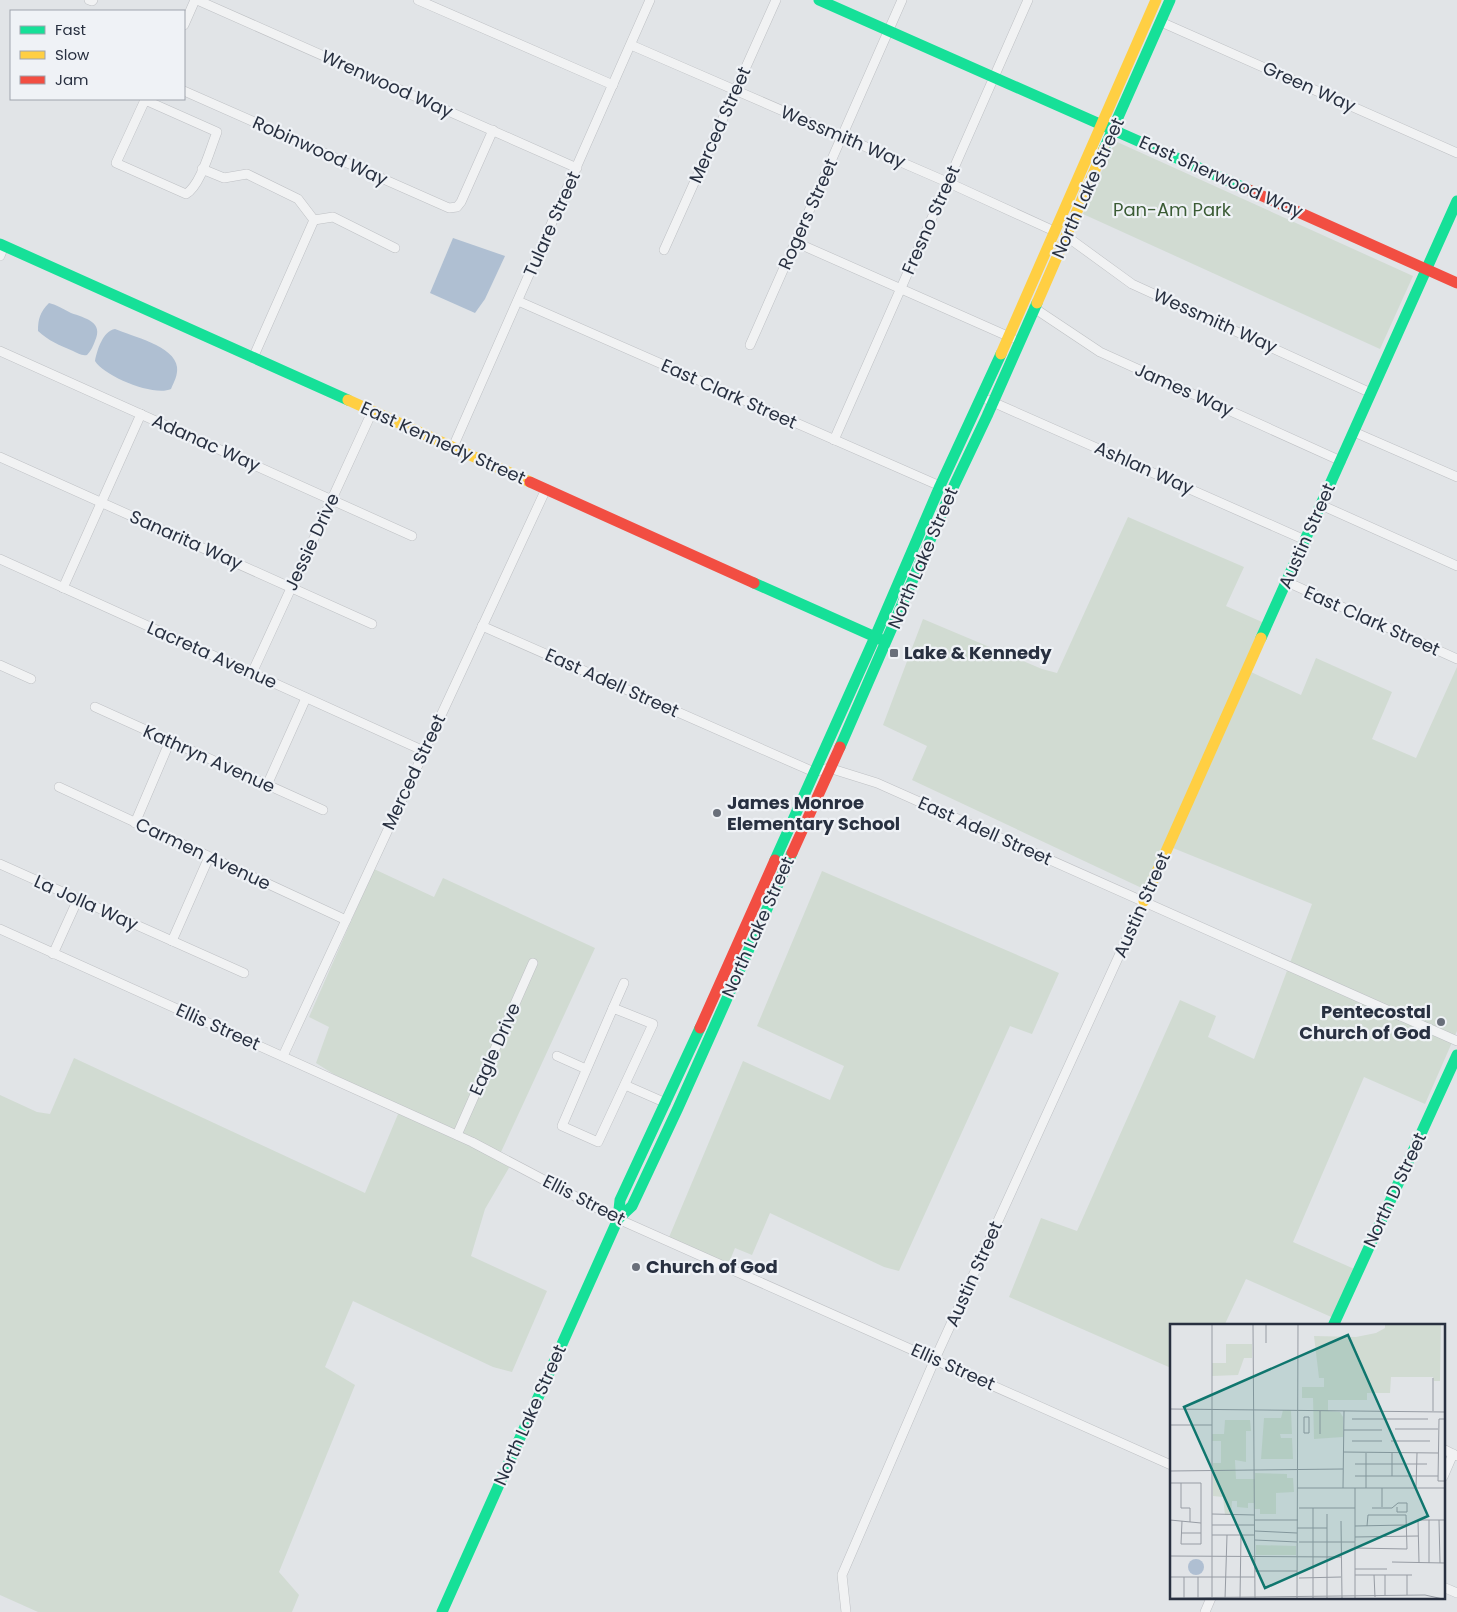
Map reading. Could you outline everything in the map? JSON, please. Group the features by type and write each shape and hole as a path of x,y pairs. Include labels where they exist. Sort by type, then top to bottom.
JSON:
{"street":[{"path":"185,23 196,0"},
{"name":"Wrenwood Way","path":"196,0 577,168"},
{"path":"418,0 613,86"},
{"name":"Merced Street","path":"664,250 776,0"},
{"name":"East Sherwood Way","path":"820,0 1103,124 1457,283"},
{"name":"Rogers Street","path":"750,345 902,0"},
{"name":"Fresno Street","path":"834,440 1028,0"},
{"name":"North Lake Street","path":"442,1612 618,1219 620,1200 666,1103 875,637 940,486 982,397 1007,336 1103,124 1156,0"},
{"name":"North Lake Street","path":"618,1219 632,1206 678,1108 887,642 951,492 994,402 1170,0"},
{"name":"Tulare Street","path":"453,447 613,86 647,1"},
{"name":"Green Way","path":"1160,22 1457,153"},
{"name":"Wessmith Way","path":"630,45 947,182 1054,231"},
{"name":"Robinwood Way","path":"185,91 449,208 457,207 461,202 493,130"},
{"path":"145,100 217,132 202,169 192,190 186,194 116,163 145,100"},
{"path":"202,169 224,178 247,174 298,199 314,220"},
{"name":"Austin Street","path":"846,1612 842,1575 935,1359 1144,901 1457,201"},
{"path":"314,220 333,218 395,248"},
{"path":"254,358 314,220"},
{"name":"Wessmith Way","path":"1066,236 1132,284 1371,392"},
{"path":"795,242 1019,342"},
{"name":"East Kennedy Street","path":"1,249 254,358 887,642"},
{"name":"East Clark Street","path":"518,301 940,486"},
{"name":"James Way","path":"1034,308 1100,352 1341,461"},
{"name":"Adanac Way","path":"0,351 412,536"},
{"name":"Ashlan Way","path":"982,397 1306,540"},
{"name":"Jessie Drive","path":"252,673 372,412"},
{"path":"63,588 141,414"},
{"path":"1354,432 1457,477"},
{"name":"Sanarita Way","path":"0,457 372,624"},
{"name":"Merced Street","path":"283,1056 546,489"},
{"path":"1321,505 1457,566"},
{"name":"Lacreta Avenue","path":"0,559 424,751"},
{"name":"East Clark Street","path":"1287,582 1457,659"},
{"name":"East Adell Street","path":"482,626 814,772"},
{"path":"0,665 31,679"},
{"path":"267,785 306,698"},
{"name":"Kathryn Avenue","path":"95,707 323,810"},
{"path":"135,823 170,741"},
{"path":"814,772 829,768"},
{"name":"East Adell Street","path":"829,768 877,783 1457,1040"},
{"name":"Carmen Avenue","path":"59,788 346,920"},
{"path":"172,941 209,857"},
{"name":"La Jolla Way","path":"0,864 244,973"},
{"path":"763,886 780,878"},
{"path":"54,954 78,899"},
{"name":"Ellis Street","path":"0,930 457,1135 618,1219 1170,1465"},
{"name":"Eagle Drive","path":"457,1135 533,963"},
{"path":"613,1008 653,1024 598,1142 562,1126 586,1069 624,983"},
{"name":"North D Street","path":"1334,1324 1457,1055"},
{"path":"557,1056 586,1069"},
{"path":"625,1085 678,1108"},
{"path":"1444,1475 1455,1455"},
{"path":"1444,1587 1457,1593"},
{"path":"1205,1612 1211,1600"}],"green space":[{"name":"Pan-Am Park","path":"1115,141 1413,276 1380,349 1083,214"},
{"path":"1128,517 1244,567 1226,606 1271,626 1251,672 1301,695 1316,658 1392,692 1372,739 1416,758 1457,667 1457,1031 1425,1104 1364,1077 1293,1242 1359,1271 1338,1320 1246,1279 1225,1324 1170,1324 1170,1368 1009,1297 1041,1218 1077,1231 1180,1000 1216,1016 1208,1037 1254,1059 1312,904 1168,846 1146,890 912,780 927,746 883,725 923,619 1042,669 1057,673"},
{"path":"374,869 434,897 443,878 595,948 501,1152 514,1159 485,1209 471,1256 547,1291 512,1372 493,1367 353,1301 325,1367 355,1385 279,1572 299,1595 292,1612 38,1612 0,1595 0,1095 37,1112 50,1114 74,1058 365,1193 401,1107 335,1075 316,1063 329,1027 309,1017"},
{"path":"822,871 1059,973 1032,1034 1010,1026 899,1271 884,1267 770,1213 752,1255 735,1248 728,1265 667,1242 743,1061 830,1100 844,1066 757,1026"}],"water":[{"path":"453,238 505,256 485,299 475,313 430,293"},
{"path":"49,303 87,319 95,325 97,335 93,347 87,355 59,345 38,331 40,316 43,309"},
{"path":"115,329 151,343 169,353 177,367 171,389 163,391 142,388 119,379 100,367 95,361 99,347 107,333"}],"traffic: fast":[{"path":"819,0 1249,190"},
{"path":"1104,149 1170,0"},
{"path":"1261,638 1457,201"},
{"path":"0,244 348,400"},
{"path":"840,747 951,492 1037,303"},
{"path":"775,860 940,486 1001,354"},
{"path":"754,583 882,640"},
{"path":"618,1219 632,1206 792,853"},
{"path":"442,1612 618,1219 620,1200 700,1028"},
{"path":"1334,1324 1457,1055"}],"traffic: slow":[{"path":"1001,354 1156,0"},
{"path":"1037,303 1104,149"},
{"path":"348,400 530,482"},
{"path":"1144,901 1261,638"}],"traffic: jam":[{"path":"1249,190 1457,283"},
{"path":"530,482 754,583"},
{"path":"792,853 840,747"},
{"path":"700,1028 775,860"}],"place":[{"name":"Lake & Kennedy","path":"894,653"},
{"name":"James Monroe Elementary School","path":"717,813"},
{"name":"Pentecostal Church of God","path":"1441,1022"},
{"name":"Church of God","path":"636,1267"}]}
